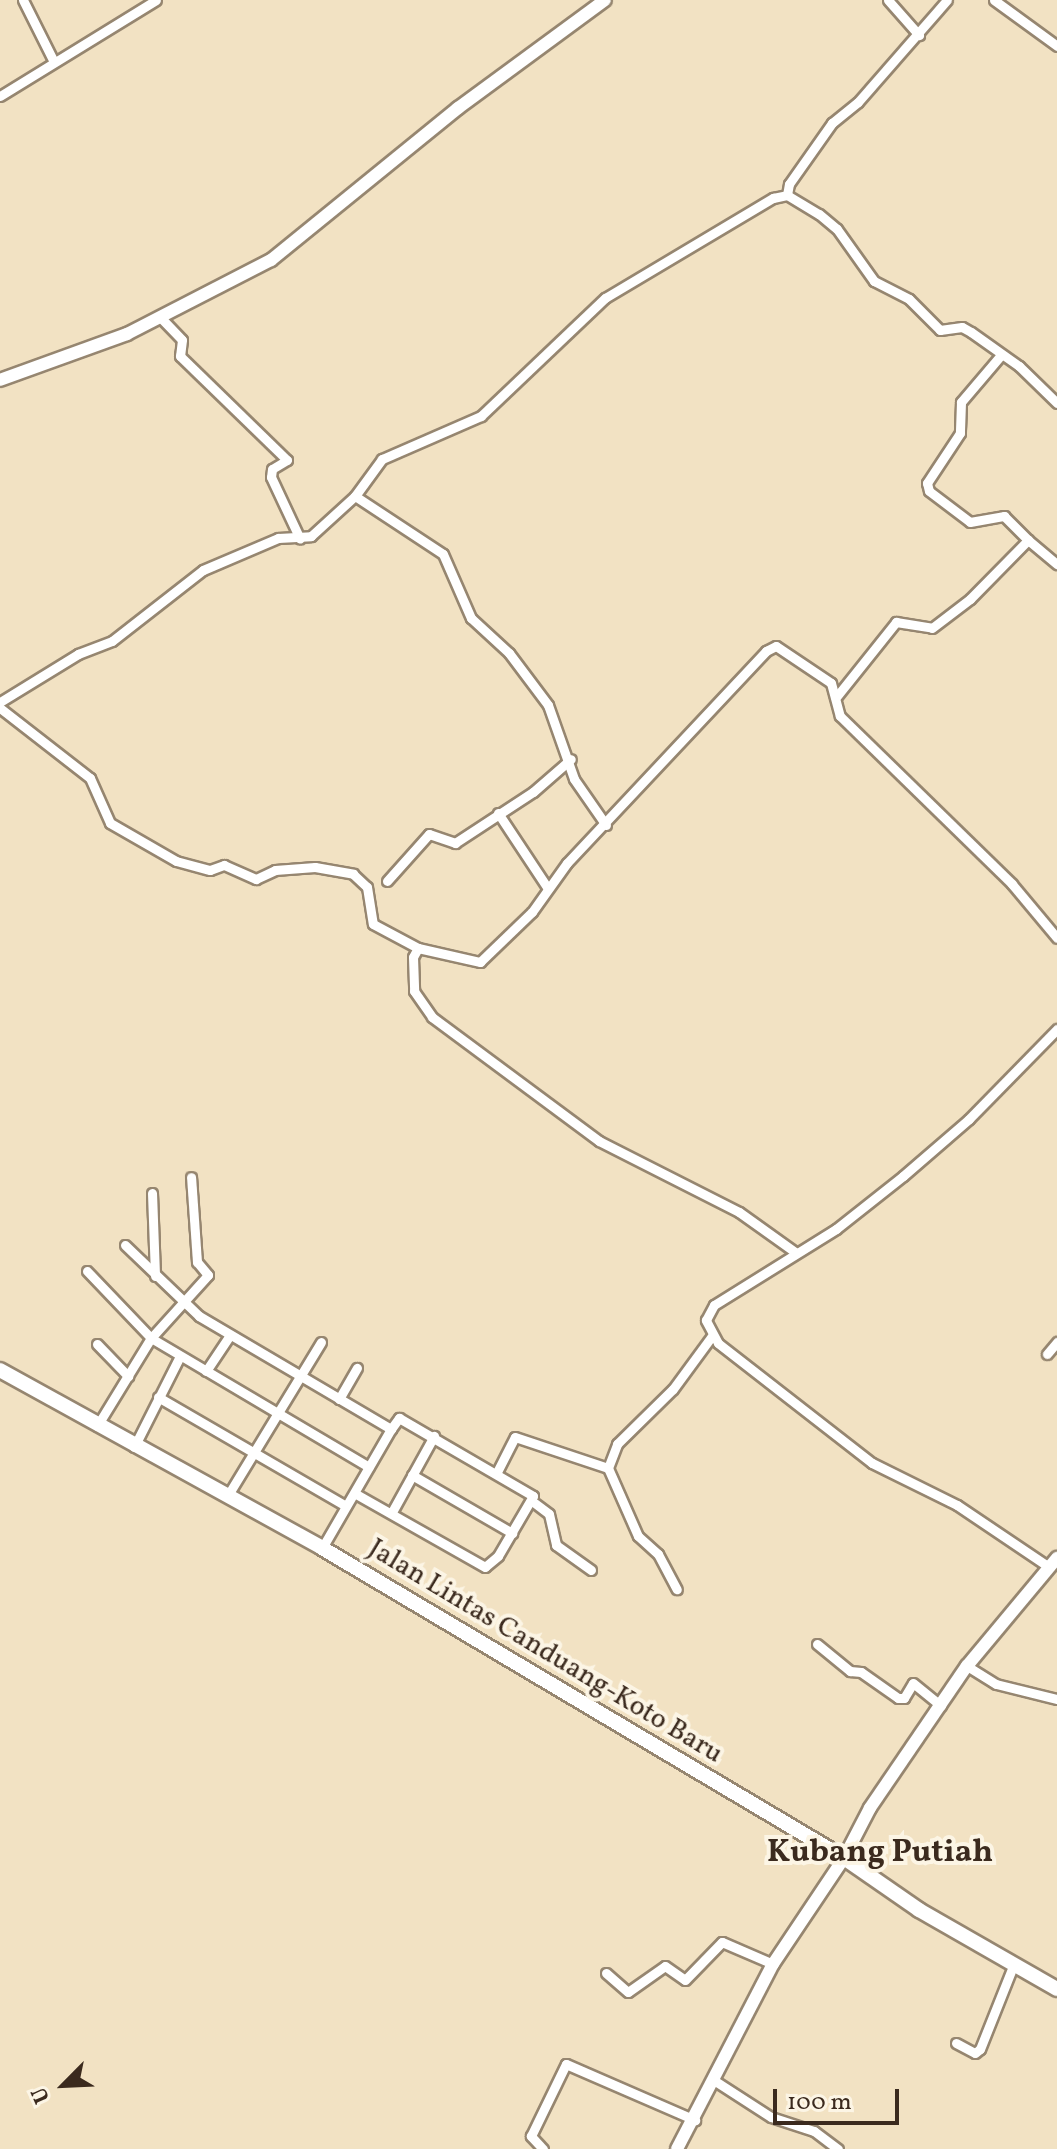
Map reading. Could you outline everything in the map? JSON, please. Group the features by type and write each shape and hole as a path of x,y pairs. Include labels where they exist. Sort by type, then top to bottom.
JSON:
{"main road":[{"name":"Jalan Lintas Canduang-Koto Baru","path":"0,1370 134,1447 322,1548 844,1858 1013,1966 1057,1989"}],"street":[{"path":"23,0 54,62"},
{"path":"0,96 156,0"},
{"path":"0,380 161,318 225,288 308,234 458,108 605,0"},
{"path":"888,0 919,35"},
{"path":"787,195 789,184 832,123 919,35 947,0"},
{"path":"994,0 1057,46"},
{"path":"787,195 837,229 874,281 909,299 940,330 962,327 1001,355 1057,403"},
{"path":"787,195 730,222 605,298 481,416 382,459 355,496 317,532 300,539 278,538 203,570 112,641 78,654 0,705 90,778 110,823 163,853 202,869 224,865 256,879 275,870 315,867 353,874 367,887 373,924 418,948 480,962 532,912 547,887 766,651 785,648 831,683 840,716 1002,874 1057,938"},
{"path":"161,318 182,340 180,356 287,460 272,469 271,477 300,539"},
{"path":"1001,355 961,402 960,433 927,483 929,491 970,522 1004,516 1057,564"},
{"path":"355,496 443,554 471,618 509,653 548,705 571,759 574,779 606,825"},
{"path":"837,696 896,622 932,628 970,599 1028,540"},
{"path":"387,881 429,834 455,843 533,792 571,759"},
{"path":"498,813 547,887"},
{"path":"418,948 413,957 414,991 432,1017 599,1141 739,1212 795,1252"},
{"path":"679,2148 773,1964 844,1858 870,1808 967,1666 1053,1562 957,1505 872,1463 712,1336 706,1312 795,1252 836,1229 932,1151 1057,1029"},
{"path":"97,1426 151,1338 208,1272 197,1262 191,1177"},
{"path":"152,1193 155,1276"},
{"path":"125,1245 181,1302 230,1335 391,1429"},
{"path":"87,1271 151,1338 369,1467"},
{"path":"206,1371 230,1335"},
{"path":"677,1589 658,1554 638,1536 608,1468 617,1444 673,1389 712,1336"},
{"path":"228,1495 321,1342"},
{"path":"1047,1354 1057,1342"},
{"path":"97,1344 128,1376"},
{"path":"134,1447 180,1356"},
{"path":"339,1399 357,1368"},
{"path":"158,1397 346,1506"},
{"path":"322,1548 391,1429 403,1418 531,1492 532,1501 492,1565 485,1567 354,1493"},
{"path":"392,1512 434,1436"},
{"path":"497,1472 515,1437 608,1468"},
{"path":"412,1475 512,1533"},
{"path":"532,1501 549,1514 556,1545 591,1570"},
{"path":"817,1644 898,1698 904,1698 913,1683 941,1706"},
{"path":"967,1666 996,1684 1057,1699"},
{"path":"606,1973 628,1992 665,1966 685,1980 722,1942 773,1964"},
{"path":"956,2043 975,2053 980,2049 1013,1966"},
{"path":"543,2149 531,2136 566,2064 695,2120"},
{"path":"712,2079 771,2117 814,2131 838,2149"}],"district":[{"name":"Kubang Putiah","path":"880,1853"}]}
